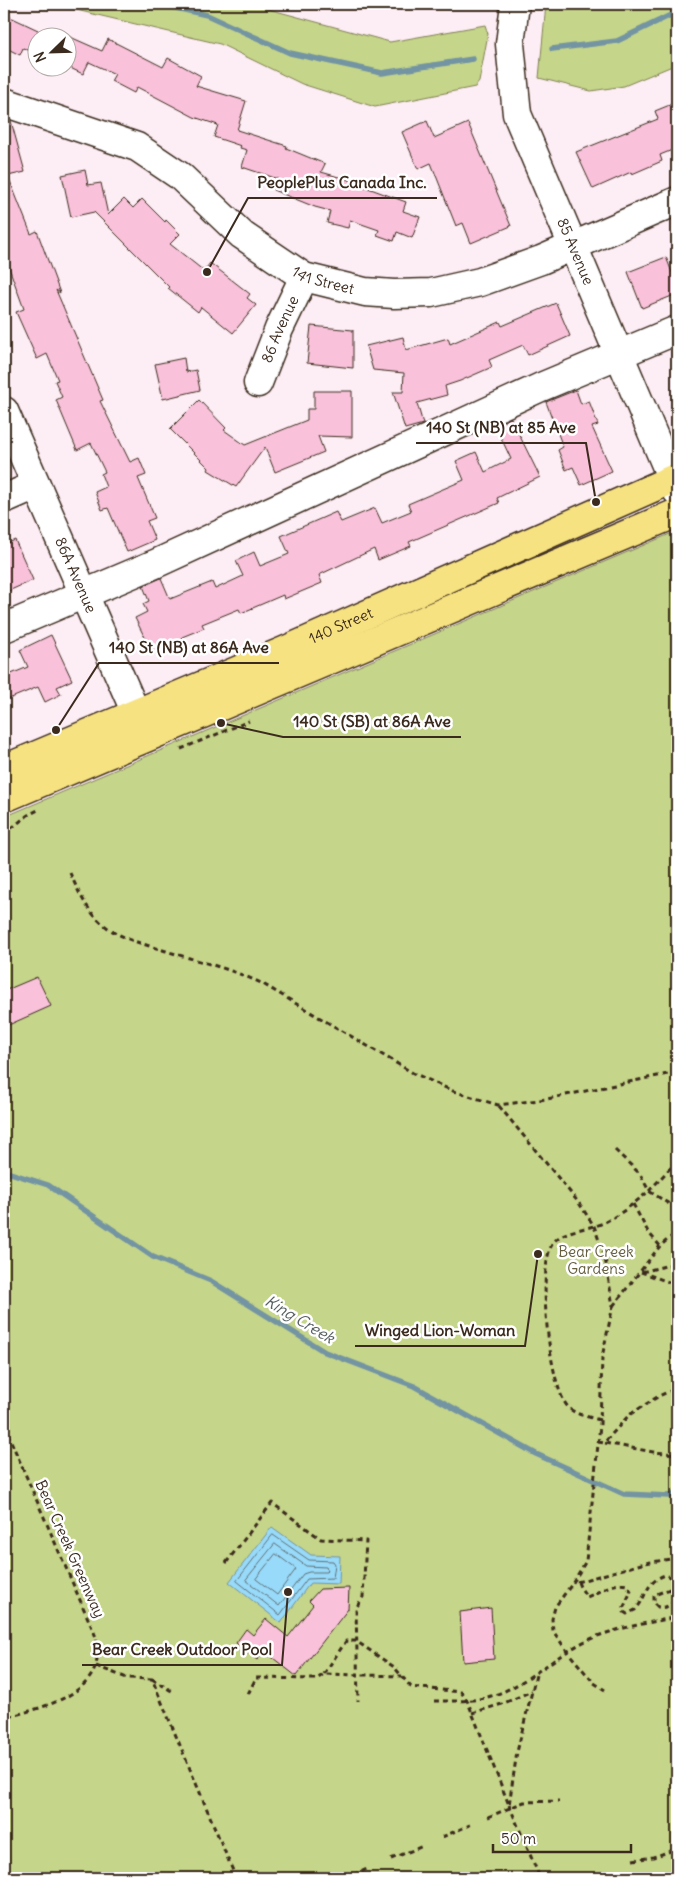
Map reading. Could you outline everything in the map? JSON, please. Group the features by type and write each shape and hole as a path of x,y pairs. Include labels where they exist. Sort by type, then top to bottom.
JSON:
{"main road":[{"name":"140 Street","path":"4,770 676,483"},
{"name":"140 Street","path":"4,798 677,513"}],"street":[{"name":"85 Avenue","path":"515,4 510,44 517,114 676,483"},
{"name":"141 Street","path":"4,102 137,147 180,176 242,235 304,277 365,292 394,294 432,293 480,282 574,246 677,201"},
{"name":"86 Avenue","path":"258,383 279,329 304,277"},
{"path":"4,628 155,564 541,387 677,330"},
{"name":"86A Avenue","path":"4,411 146,738"},
{"path":"4,498 36,484"}],"path":[{"path":"4,834 28,815 46,807"},
{"path":"70,873 89,909 102,923 116,933 135,941 256,980 412,1073 453,1090 498,1105 547,1099 677,1072"},
{"path":"498,1105 579,1203 594,1226 605,1258 613,1306 602,1357 600,1420 592,1517 586,1561 572,1584 554,1607 552,1619 553,1631 567,1651 594,1683 605,1690"},
{"path":"615,1150 640,1174 649,1191 677,1209"},
{"path":"600,1420 574,1412 568,1407 561,1394 550,1355 545,1299 547,1260 553,1243 566,1234 604,1222 633,1204 677,1163"},
{"path":"633,1204 648,1232 660,1246"},
{"path":"613,1306 660,1246 677,1232"},
{"path":"641,1272 677,1263"},
{"path":"641,1272 677,1285"},
{"path":"604,1443 629,1414 658,1396 677,1388"},
{"name":"Bear Creek Greenway","path":"4,1426 96,1637 96,1666"},
{"path":"598,1442 653,1452 677,1454"},
{"path":"226,1563 272,1503 321,1539 366,1542 363,1598 356,1608 358,1701"},
{"path":"572,1584 646,1564 677,1558"},
{"path":"578,1582 588,1597 605,1588 627,1584 631,1592 623,1609 627,1614 635,1610 645,1591 665,1575 672,1577 675,1582 670,1589 654,1595 655,1606 667,1607 677,1598"},
{"path":"434,1701 467,1700 492,1696 505,1691 567,1651 588,1640 612,1632 677,1617"},
{"path":"248,1694 256,1678 316,1679 324,1674 346,1641 356,1641 394,1668 411,1687 461,1692 467,1700 540,1878"},
{"path":"4,1718 42,1707 75,1692 96,1666 127,1678 152,1678 175,1694"},
{"path":"509,1806 517,1752 537,1671"},
{"path":"324,1674 402,1676"},
{"path":"152,1678 236,1878"},
{"path":"472,1713 502,1704 532,1691"},
{"path":"488,1817 509,1806 524,1802 559,1801"},
{"path":"442,1837 470,1824"},
{"path":"391,1859 423,1846"},
{"path":"633,1860 653,1857 677,1849"},
{"path":"345,1878 370,1868"}],"green space":[{"path":"51,4 250,4 390,42 485,25 488,34 479,82 475,87 375,107 302,84 220,44"},
{"path":"546,4 587,4 602,9 609,4 677,4 677,64 624,86 591,91 539,78"},
{"name":"Bear Creek Gardens","path":"677,531 677,1878 4,1878 4,817"}],"water":[{"path":"272,1527 311,1555 340,1556 339,1584 310,1583 281,1623 229,1582"}],"building":[{"path":"4,14 34,28 28,28 28,50 23,48 20,55 4,47"},
{"path":"108,39 163,67 168,58 201,76 196,86 246,101 237,130 287,146 286,148 325,164 321,172 360,183 360,185 406,202 403,211 420,217 412,238 397,232 394,241 377,235 379,230 350,220 348,228 327,223 330,211 273,190 278,179 242,167 247,150 240,148 241,146 214,137 218,125 194,117 137,87 134,93 111,81 115,74 89,62 83,74 78,72 78,40 102,51"},
{"path":"677,102 677,148 660,155 662,161 593,189 576,152 658,119 655,111"},
{"path":"4,118 11,121 25,172 8,176 31,234 37,231 60,293 56,290 103,400 100,401 130,462 139,458 146,475 138,478 155,518 147,521 155,540 127,552 108,508 102,510 95,492 106,487 101,474 105,472 91,443 77,450 56,400 62,397 55,381 58,380 47,354 37,359 16,312 24,309 8,265 4,267"},
{"path":"427,121 434,138 468,123 511,226 471,243 463,223 456,226 431,163 418,169 402,132"},
{"path":"85,170 88,185 101,183 108,215 124,199 133,208 142,199 180,234 170,244 204,271 210,263 250,294 247,298 256,305 233,333 201,307 198,312 168,288 94,212 71,217 62,175"},
{"path":"666,257 677,285 677,294 642,308 628,272"},
{"path":"556,303 570,336 528,355 523,345 489,360 492,367 445,386 447,395 417,403 423,424 405,429 393,392 403,392 404,373 373,370 366,346 403,337 406,350 448,338 450,344 500,322 502,326"},
{"path":"311,326 353,330 353,368 307,363"},
{"path":"184,358 186,372 196,370 200,390 163,399 155,364"},
{"path":"576,390 581,404 589,401 598,425 592,427 612,471 581,485 573,467 566,470 558,450 563,447 546,402"},
{"path":"314,391 352,391 352,437 318,436 324,452 275,472 265,447 236,487 208,470 209,468 170,429 199,400 226,428 224,430 245,445 307,420 307,409 314,409"},
{"path":"511,418 540,477 497,498 499,503 409,542 411,546 378,560 374,549 319,575 322,583 284,599 283,595 241,613 239,609 202,624 204,628 182,637 183,639 153,654 135,618 147,612 143,604 149,601 143,586 161,578 170,599 212,582 215,589 243,576 236,561 254,552 260,566 289,554 281,536 336,512 341,522 375,508 382,523 411,511 408,504 464,480 456,461 476,452 485,472 511,459 495,425"},
{"path":"15,540 33,580 4,593 4,545"},
{"path":"51,635 72,680 57,687 61,694 45,702 38,687 4,701 4,677 28,667 20,650"},
{"path":"37,977 51,1006 4,1027 4,991"},
{"path":"349,1588 348,1609 296,1676 264,1651 257,1660 236,1643 246,1629 253,1635 266,1619 288,1637 313,1605 309,1601 320,1589"},
{"path":"491,1608 494,1659 463,1662 460,1612"}],"waterway":[{"path":"158,4 207,15 290,53 382,73 473,59"},
{"path":"552,49 617,41 677,12"},
{"name":"King Creek","path":"4,1171 48,1185 153,1257 211,1281 325,1352 414,1386 536,1454 624,1494 669,1496 677,1494"}],"place":[{"name":"PeoplePlus Canada Inc.","path":"207,272"},
{"name":"140 St (NB) at 85 Ave","path":"596,502"},
{"name":"140 St (SB) at 86A Ave","path":"221,723"},
{"name":"140 St (NB) at 86A Ave","path":"56,730"},
{"name":"Winged Lion-Woman","path":"538,1254"},
{"name":"Bear Creek Outdoor Pool","path":"288,1592"}]}
